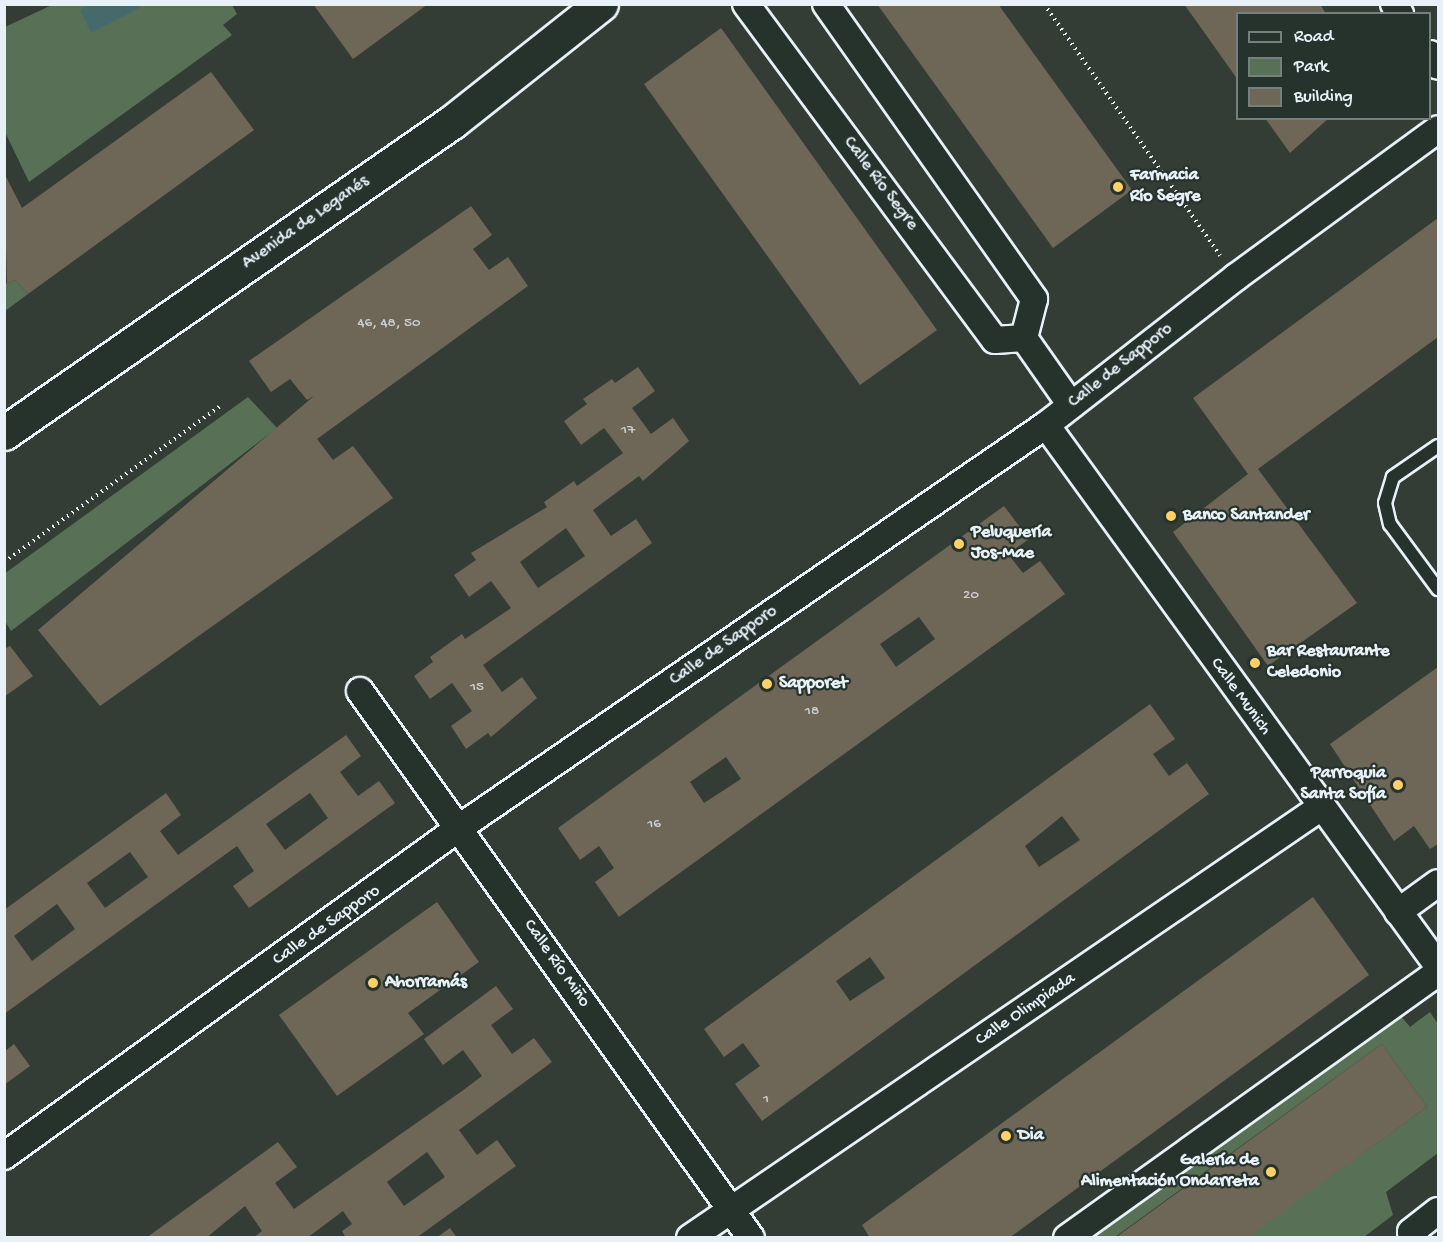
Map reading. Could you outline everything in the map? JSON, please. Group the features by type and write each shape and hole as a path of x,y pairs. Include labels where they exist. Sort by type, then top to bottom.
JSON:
{"street":[{"name":"Avenida de Leganés","path":"4,433 452,122 601,4"},
{"name":"Calle Río Segre","path":"747,4 996,340 1024,338"},
{"path":"826,4 1034,299 1024,338 1071,405"},
{"name":"Calle de Sapporo","path":"4,1156 459,828 1046,425 1236,277 1438,129"},
{"name":"Calle Munich","path":"1046,425 1320,808 1438,966"},
{"name":"Calle Río Miño","path":"356,686 751,1238"},
{"name":"Calle Olimpiada","path":"690,1238 732,1212 1320,808"},
{"path":"1398,912 1438,883"},
{"path":"1067,1238 1438,972"},
{"path":"1415,1238 1411,1232 1438,1211"}],"lane":[{"path":"1438,446 1393,477 1385,503 1390,524 1438,589"}],"path":[{"path":"1044,4 1236,277"},
{"path":"4,562 220,406"}],"green space":[{"path":"52,5 232,5 237,14 223,25 232,35 29,182 5,132 5,27"},
{"path":"4,279 7,284 15,280 28,294 5,311"},
{"path":"248,397 277,428 11,631 5,621 4,574"},
{"path":"1392,1005 1410,1027 1430,1012 1438,1024 1438,1153 1386,1192 1393,1215 1364,1237 1246,1237 1427,1107 1382,1044 1115,1237 1067,1238"}],"water":[{"path":"90,4 138,5 140,8 91,33 80,10"}],"building":[{"path":"313,4 428,4 353,59"},
{"path":"877,4 998,4 1132,190 1053,248"},
{"path":"1184,4 1320,4 1325,12 1236,12 1236,77"},
{"path":"721,28 937,330 860,385 644,84"},
{"path":"211,72 254,130 28,294 15,280 7,284 4,173 22,208"},
{"path":"1266,120 1327,120 1290,153"},
{"path":"471,206 492,235 473,249 489,270 508,257 528,286 317,439 333,460 353,446 393,498 100,706 38,630 314,396 307,400 290,379 271,392 249,361"},
{"path":"1438,218 1438,337 1258,469 1357,603 1268,666 1173,532 1248,474 1193,398"},
{"path":"638,367 655,391 632,408 651,434 673,418 689,441 643,481 639,476 593,510 611,536 636,519 652,543 483,665 502,692 522,677 537,698 491,737 488,733 466,749 451,726 472,711 452,683 430,699 414,676 433,662 430,657 462,634 465,639 511,608 491,581 469,597 454,575 476,560 471,553 547,507 544,502 574,481 577,486 623,453 604,428 581,445 564,421 587,404 583,399 612,379 615,383","holes":["566,528 585,556 538,588 520,562"]},
{"path":"1004,506 1029,539 1008,554 1023,573 1040,561 1065,594 619,917 595,882 614,868 599,846 580,860 558,828","holes":["919,617 935,639 896,667 880,644","726,757 741,779 704,803 690,782"]},
{"path":"10,646 33,676 4,697 4,649"},
{"name":"Parroquia Santa Sofía","path":"1438,667 1438,844 1430,849 1414,826 1394,841 1330,744"},
{"path":"1150,704 1175,739 1153,754 1169,776 1187,763 1209,794 762,1121 735,1084 760,1066 743,1043 724,1057 704,1029","holes":["1062,816 1080,840 1039,867 1025,846","870,957 885,978 850,1001 836,981"]},
{"path":"346,735 361,756 340,772 358,796 379,781 395,803 249,908 233,886 254,871 237,846 4,1014 4,910 166,793 181,815 160,831 178,855","holes":["310,793 328,818 285,850 266,824","130,852 148,877 105,908 87,883","57,904 75,929 32,961 14,936"]},
{"path":"1313,897 1369,975 1009,1238 870,1238 862,1225"},
{"path":"437,902 479,962 408,1013 424,1034 337,1096 279,1015"},
{"path":"496,986 513,1009 491,1025 512,1054 534,1038 552,1062 459,1130 477,1155 497,1140 516,1166 416,1238 346,1238 342,1231 352,1224 343,1211 307,1238 253,1238 262,1231 245,1206 206,1238 146,1238 278,1142 297,1167 275,1183 294,1209 482,1076 463,1050 443,1065 424,1039","holes":["427,1152 445,1177 404,1206 387,1182"]},
{"path":"14,1044 30,1066 4,1085 4,1052"},
{"name":"Galería de Alimentación Ondarreta","path":"1382,1044 1427,1107 1246,1238 1115,1238"},
{"path":"450,1228 457,1238 436,1238"}],"place":[{"name":"Farmacia Río Segre","path":"1118,187"},
{"name":"Banco Santander","path":"1171,516"},
{"name":"Peluquería Jos-Mae","path":"959,544"},
{"name":"Bar Restaurante Celedonio","path":"1255,663"},
{"name":"Sapporet","path":"767,684"},
{"name":"Parroquia Santa Sofía","path":"1398,785"},
{"name":"Ahorramás","path":"373,983"},
{"name":"Dia","path":"1006,1136"},
{"name":"Galería de Alimentación Ondarreta","path":"1271,1172"}]}
